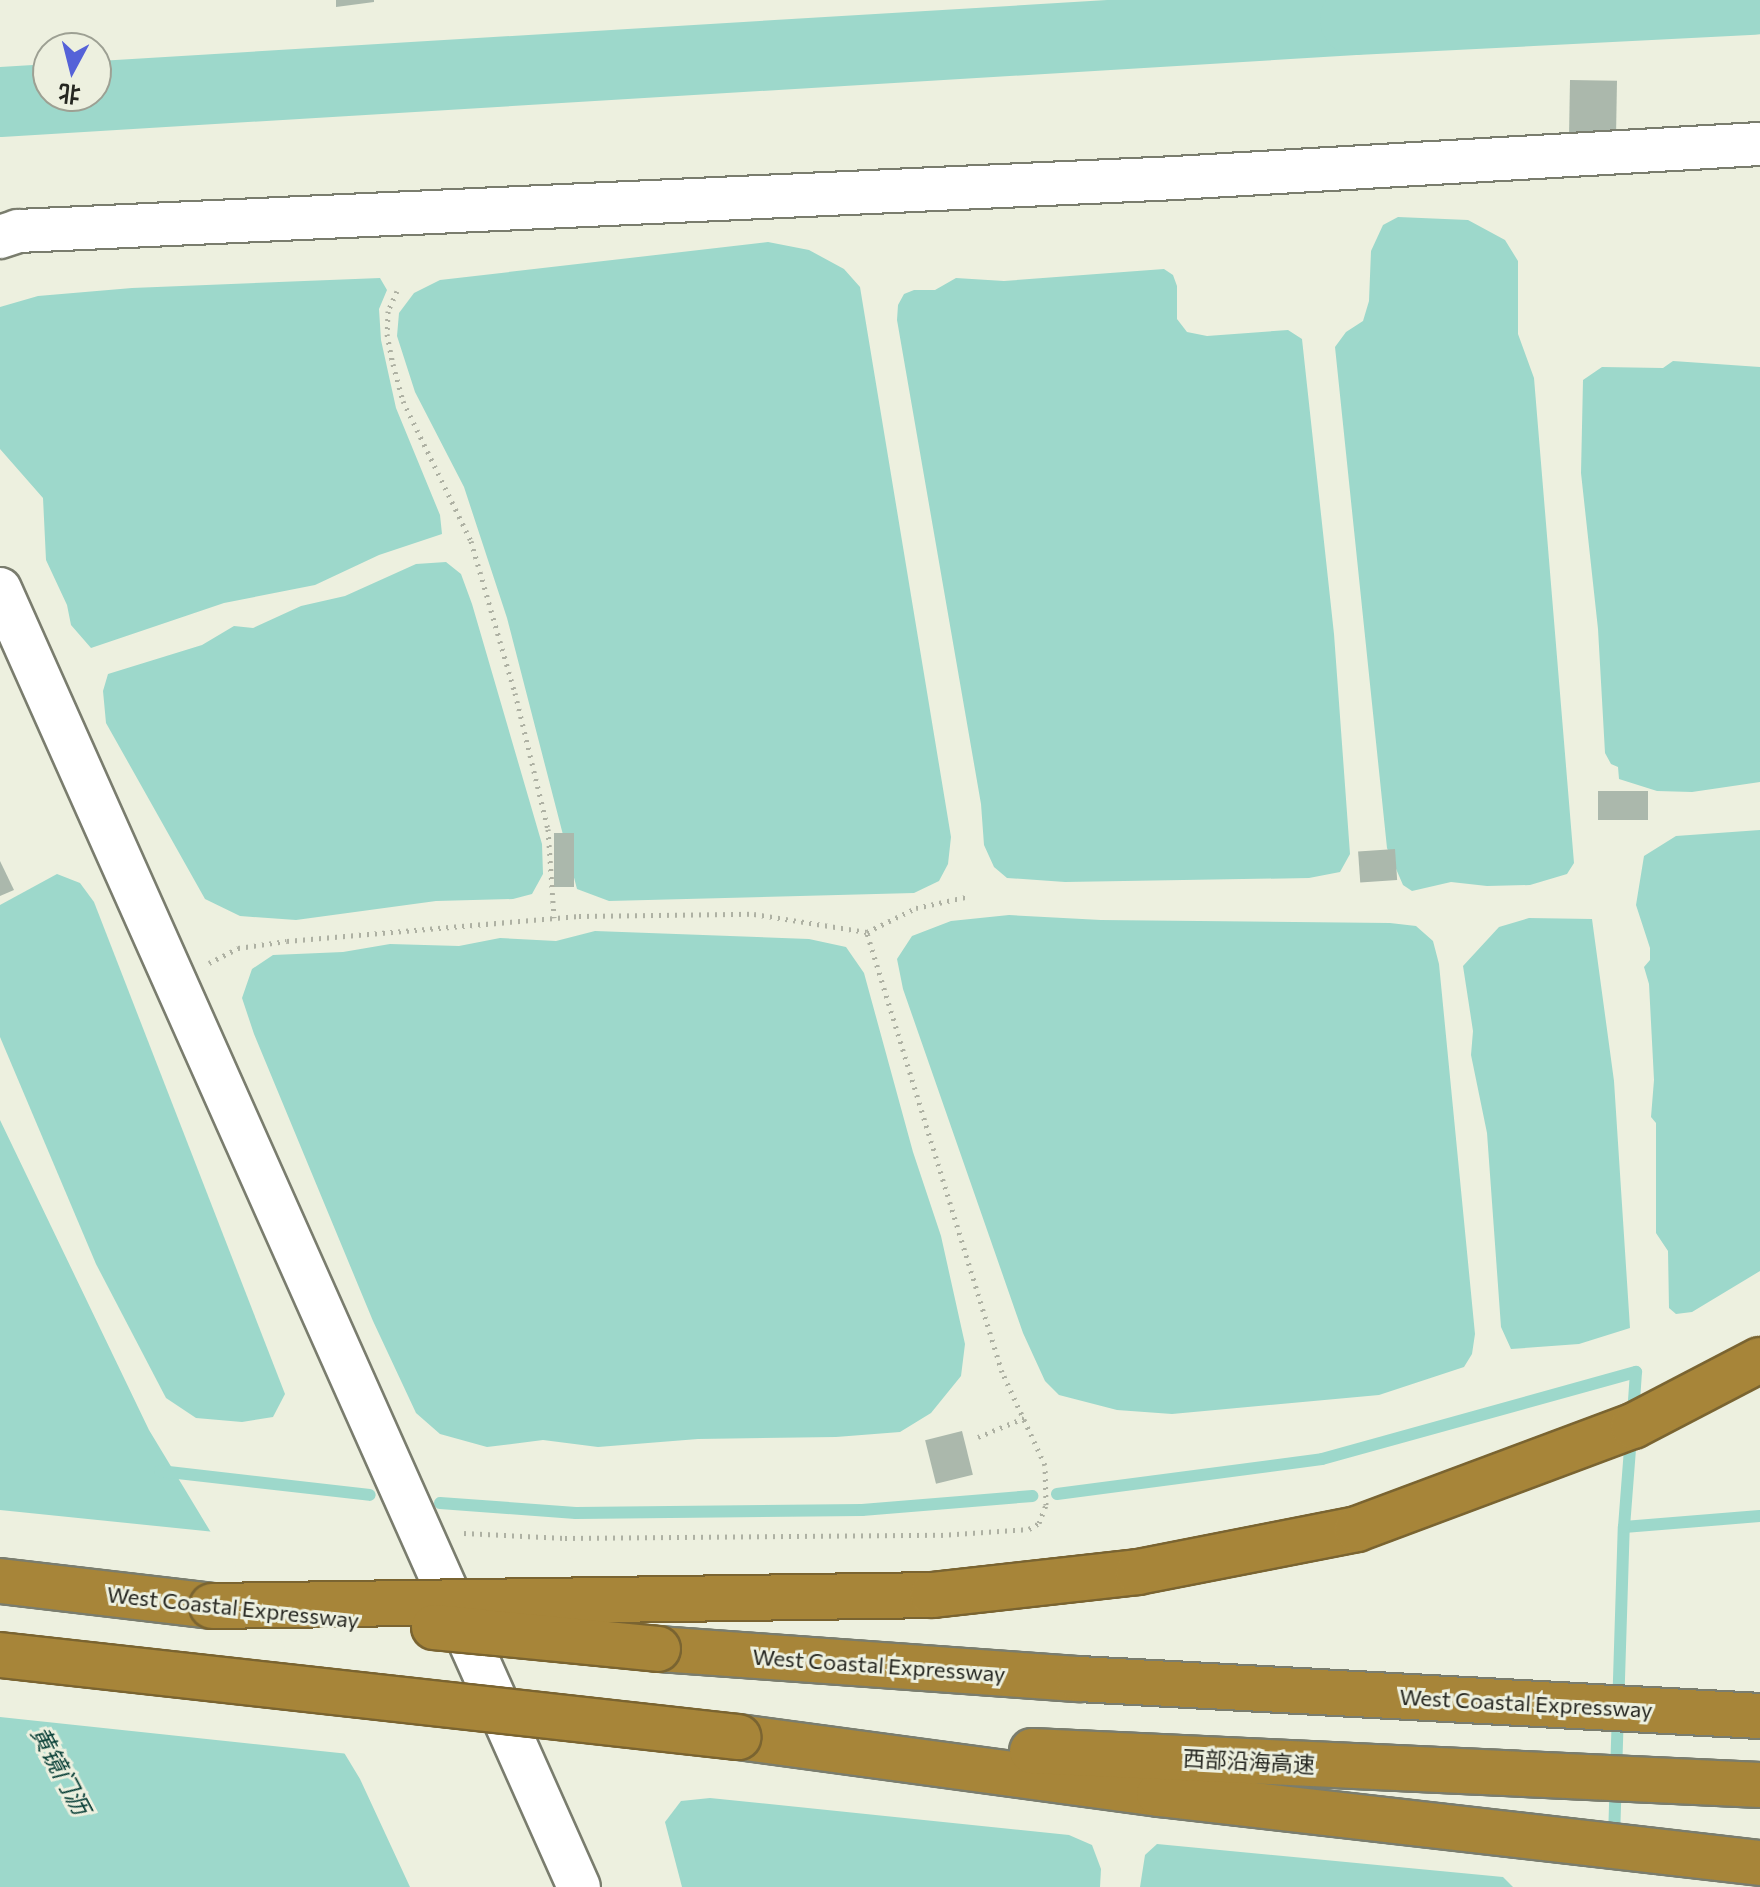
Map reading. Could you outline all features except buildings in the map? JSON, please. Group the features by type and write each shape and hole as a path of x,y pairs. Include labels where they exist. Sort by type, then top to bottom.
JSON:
{"highway":[{"path":"212,1606 933,1595 1138,1572 1357,1529 1633,1426 1760,1360"},
{"name":"West Coastal Expressway","path":"0,1581 212,1606 658,1649 1017,1675 1760,1716"},
{"path":"0,1655 738,1737 1159,1794 1760,1863"},
{"name":"西部沿海高速","path":"738,1737 1760,1785"}],"street":[{"path":"0,237 18,231 1175,178 1760,144"},
{"path":"0,589 579,1887"}],"path":[{"path":"397,291 388,311 387,334 393,364 403,401 471,541 511,678 548,829 554,918"},
{"path":"183,997 199,968 238,948 554,918 754,914 867,932 916,908 970,896"},
{"path":"422,1531 565,1538 941,1535 1029,1529 1043,1515 1045,1465 1002,1372 867,932"},
{"path":"978,1437 1024,1418"}],"water":[{"path":"1398,217 1468,220 1505,240 1518,261 1518,334 1534,378 1574,863 1567,874 1530,885 1487,886 1451,882 1412,891 1403,885 1387,848 1335,347 1346,332 1363,321 1369,301 1371,251 1383,225"},
{"path":"768,242 809,250 844,269 860,287 951,837 948,864 939,881 914,893 609,901 577,889 507,618 464,487 415,392 397,336 399,313 414,293 440,280"},
{"path":"1164,269 1173,275 1177,286 1177,319 1187,332 1207,336 1288,330 1302,339 1334,634 1350,854 1340,872 1309,878 1065,882 1007,878 994,867 984,845 981,804 897,320 898,305 904,294 914,290 935,290 956,278 1004,281"},
{"path":"380,278 387,290 379,309 381,340 396,408 440,515 442,534 379,555 315,585 224,603 91,648 71,625 67,605 46,560 43,498 0,449 0,307 38,296 132,288"},
{"path":"1673,361 1760,367 1760,782 1692,792 1657,791 1619,779 1618,767 1611,764 1605,753 1598,629 1581,473 1583,380 1602,367 1663,368"},
{"path":"446,562 461,574 472,604 542,844 543,874 532,894 513,899 436,901 296,920 240,916 205,899 106,723 103,691 108,674 202,645 234,626 253,628 301,606 345,596 416,564"},
{"path":"1760,830 1760,1271 1692,1312 1676,1314 1669,1308 1668,1251 1656,1233 1656,1123 1651,1117 1654,1080 1649,984 1644,967 1650,960 1650,948 1636,905 1644,856 1676,836"},
{"path":"57,874 80,883 94,902 285,1394 273,1417 242,1422 196,1418 166,1398 96,1264 0,1037 0,905"},
{"path":"1009,915 1101,920 1390,923 1416,926 1433,941 1439,964 1475,1334 1472,1354 1464,1367 1379,1395 1172,1414 1117,1410 1059,1395 1045,1381 1023,1333 903,989 897,959 912,936 951,921"},
{"path":"1529,918 1592,919 1614,1081 1630,1328 1579,1344 1511,1349 1501,1327 1487,1133 1471,1055 1473,1031 1463,966 1499,927"},
{"path":"595,931 809,939 846,947 864,973 913,1152 941,1236 965,1344 961,1376 931,1413 900,1432 836,1437 698,1439 598,1447 543,1440 487,1447 440,1434 416,1413 373,1321 254,1034 242,998 252,969 273,955 343,952 390,944 459,946 500,938 556,941"},
{"name":"黄镜门沥","path":"0,1120 149,1430 360,1779 410,1887 0,1887"},
{"path":"710,1798 1069,1835 1092,1845 1101,1869 1100,1887 682,1887 665,1822 681,1801"},
{"path":"1157,1844 1503,1877 1513,1887 1140,1887 1145,1855"}],"pier":[{"path":"0,1510 215,1532 349,1754 0,1717"},
{"path":"1542,1853 1678,1875 1679,1887 1623,1887 1544,1879"}],"waterway":[{"path":"1354,0 1355,20"},
{"path":"0,102 1355,20 1753,0"},
{"path":"1057,1494 1322,1459 1636,1372 1633,1415"},
{"path":"1614,1838 1624,1527 1631,1437"},
{"path":"160,1471 370,1495"},
{"path":"440,1503 576,1513 862,1510 1032,1496"},
{"path":"1624,1527 1760,1516"}]}
